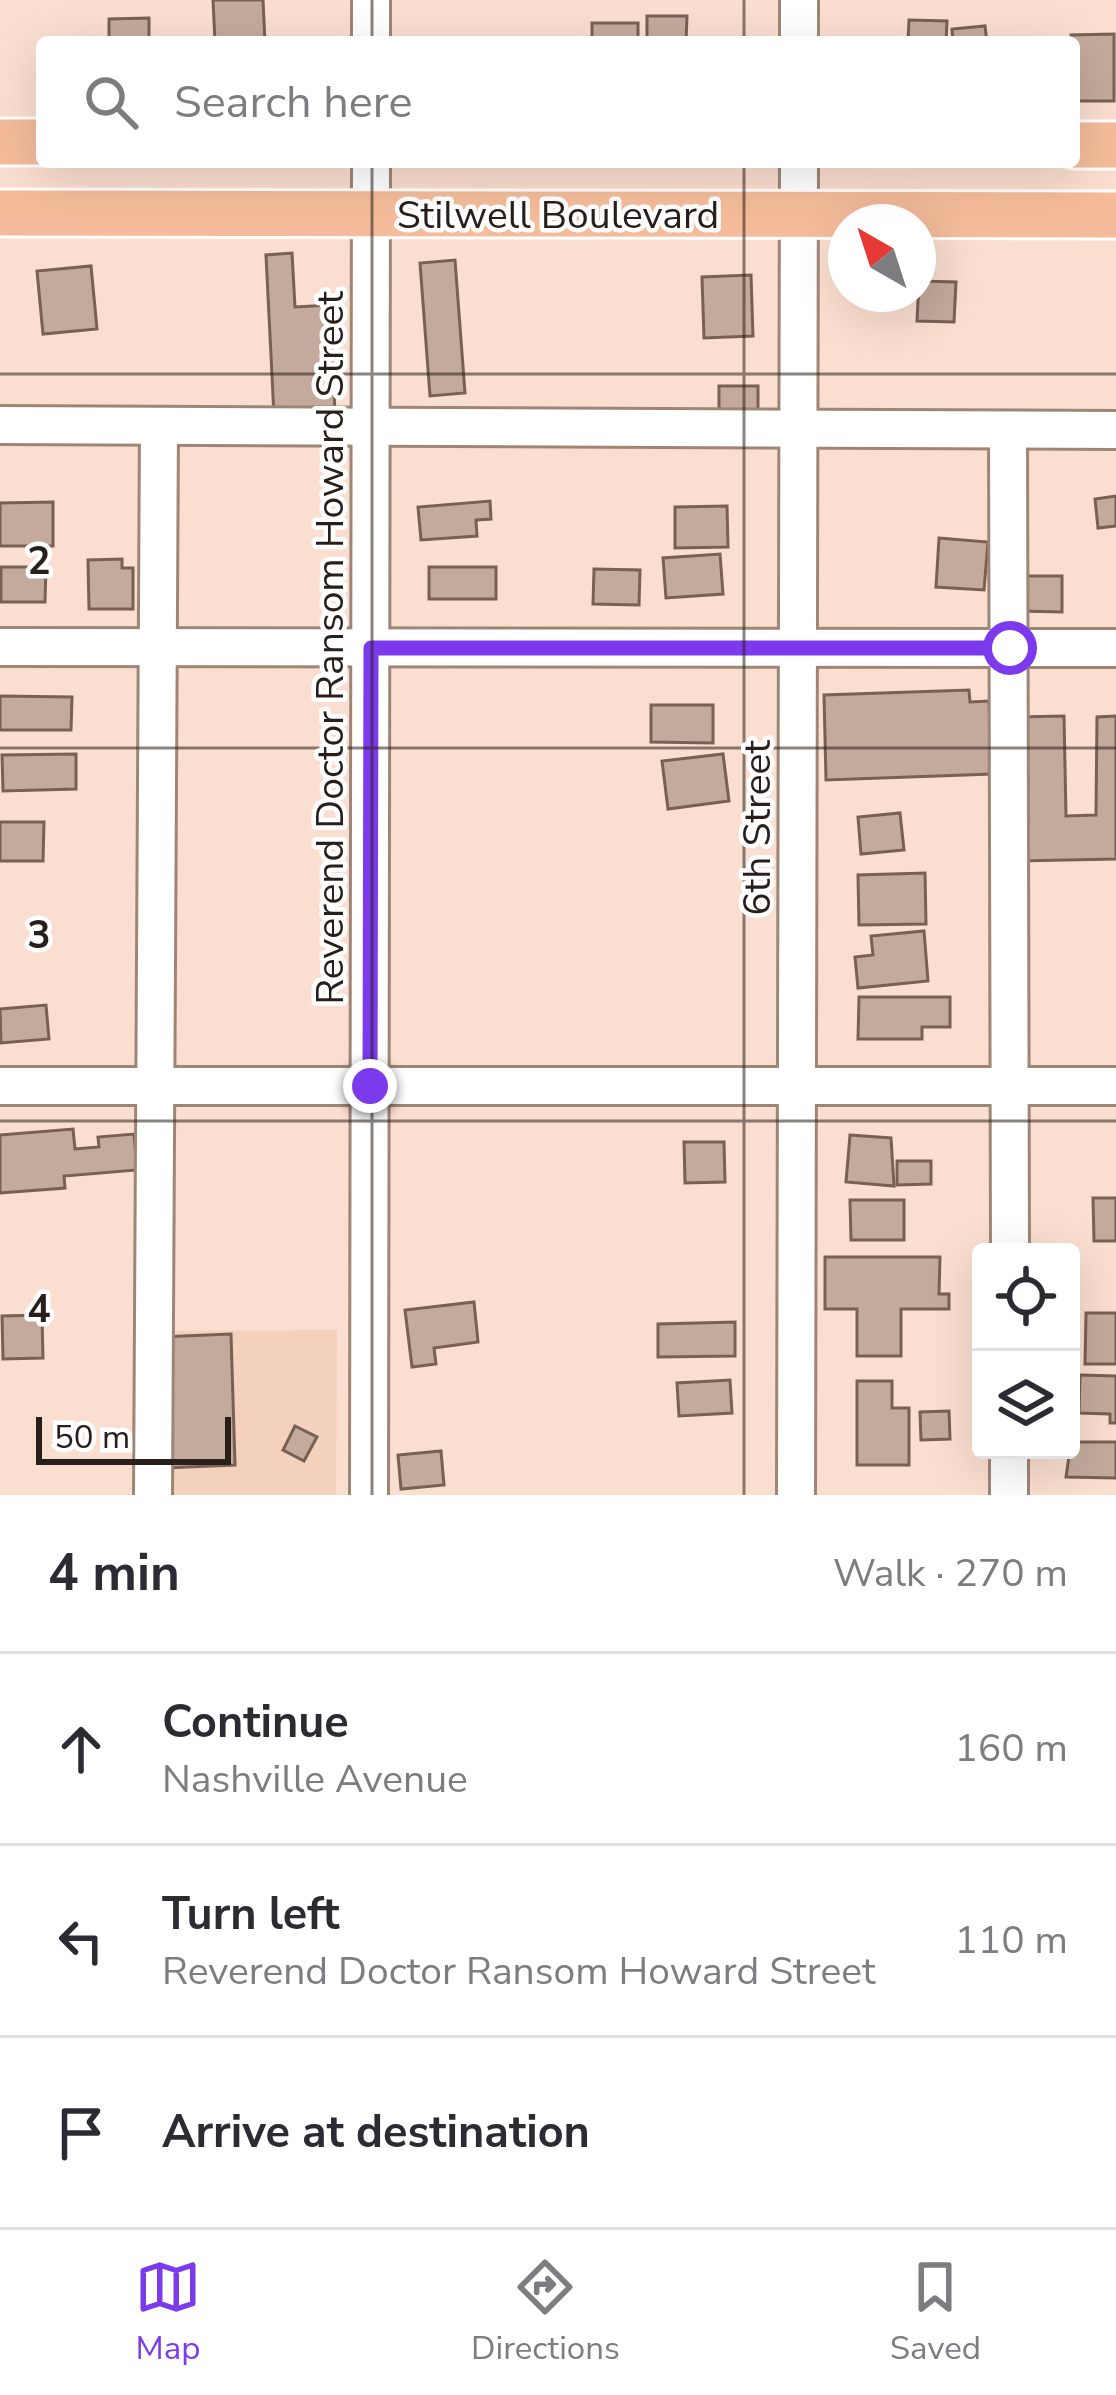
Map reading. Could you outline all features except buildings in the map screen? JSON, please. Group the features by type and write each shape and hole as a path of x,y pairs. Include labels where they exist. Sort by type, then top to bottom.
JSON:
{"main road":[{"path":"0,142 36,142"},
{"path":"1080,145 1116,145"},
{"name":"Stilwell Boulevard","path":"0,213 1116,215"}],"street":[{"path":"371,0 371,36"},
{"path":"799,0 799,36"},
{"name":"Reverend Doctor Ransom Howard Street","path":"369,1495 371,168"},
{"name":"6th Street","path":"796,1495 799,168"},
{"path":"0,425 1116,430"},
{"path":"153,1495 159,427"},
{"path":"1008,430 1010,1243"},
{"path":"0,647 1116,648"},
{"path":"0,1086 1116,1087"},
{"path":"1009,1459 1009,1495"}],"shaded area":[{"path":"337,1330 336,1495 163,1495 159,1331"}],"route":[{"path":"370,1086 371,648 1010,648"}]}
